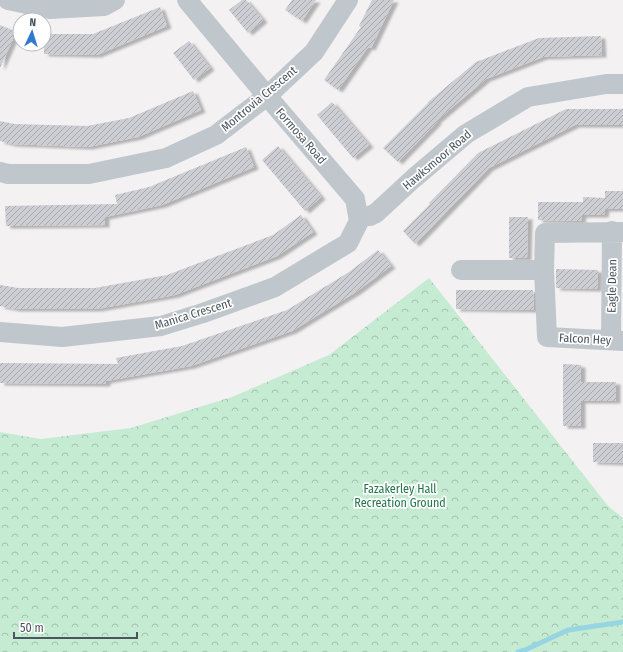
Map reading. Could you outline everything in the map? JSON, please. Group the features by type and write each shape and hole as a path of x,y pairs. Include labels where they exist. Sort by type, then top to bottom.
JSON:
{"street":[{"path":"8,0 50,9 104,6 115,0"},
{"name":"Formosa Road","path":"187,0 355,199 364,219"},
{"name":"Montrovia Crescent","path":"0,172 8,174 89,174 166,158 216,135 267,96 314,52 348,0"},
{"name":"Hawksmoor Road","path":"364,219 376,213 414,178 466,134 528,97 606,84 623,84"},
{"name":"Manica Crescent","path":"0,332 62,336 161,326 196,316 274,287 348,243 364,219"},
{"name":"Eagle Dean","path":"547,337 544,270 545,233 618,232 617,340"},
{"path":"461,270 544,270"},
{"name":"Falcon Hey","path":"547,337 617,340"}],"green space":[{"name":"Fazakerley Hall Recreation Ground","path":"429,278 608,506 623,518 623,652 0,652 0,432 41,439 131,428 232,397 329,355"}],"building":[{"path":"242,0 246,0 263,20 248,33 229,10"},
{"path":"292,0 316,0 302,21 285,10"},
{"path":"372,0 394,0 371,48 368,47 338,90 324,80 361,27 359,26"},
{"path":"160,7 167,26 97,55 44,54 44,52 52,52 52,34 93,34"},
{"path":"0,25 12,30 12,41 0,68"},
{"path":"601,36 602,55 543,57 486,79 436,121 437,122 398,162 383,148 428,102 476,62 539,38"},
{"path":"189,41 210,68 194,80 173,53"},
{"path":"193,91 201,110 138,137 88,147 12,144 0,141 0,121 14,124 87,126 129,118"},
{"path":"332,102 369,145 353,158 317,115"},
{"path":"566,109 623,109 623,125 575,125 489,168 415,244 403,231 478,153"},
{"path":"278,146 321,197 305,211 262,160"},
{"path":"246,147 254,167 162,205 105,217 105,225 6,226 5,206 117,204 115,195 149,187"},
{"path":"605,191 623,191 623,209 605,209 604,215 582,215 581,221 538,220 538,202 583,202 583,197 605,198"},
{"path":"301,215 313,232 277,256 175,295 97,309 16,309 0,306 0,285 18,288 95,288 167,275 273,235"},
{"path":"509,217 528,217 527,258 509,258"},
{"path":"378,250 391,266 356,292 292,331 191,366 106,381 106,384 0,383 0,363 118,364 116,358 182,346 287,310 349,272"},
{"path":"556,269 598,270 597,289 556,288"},
{"path":"456,290 533,290 534,310 456,309"},
{"path":"563,364 581,365 581,382 616,382 616,401 581,401 581,426 563,426"},
{"path":"593,443 623,443 623,463 593,462"}],"waterway":[{"path":"518,652 568,630 623,622"}]}
